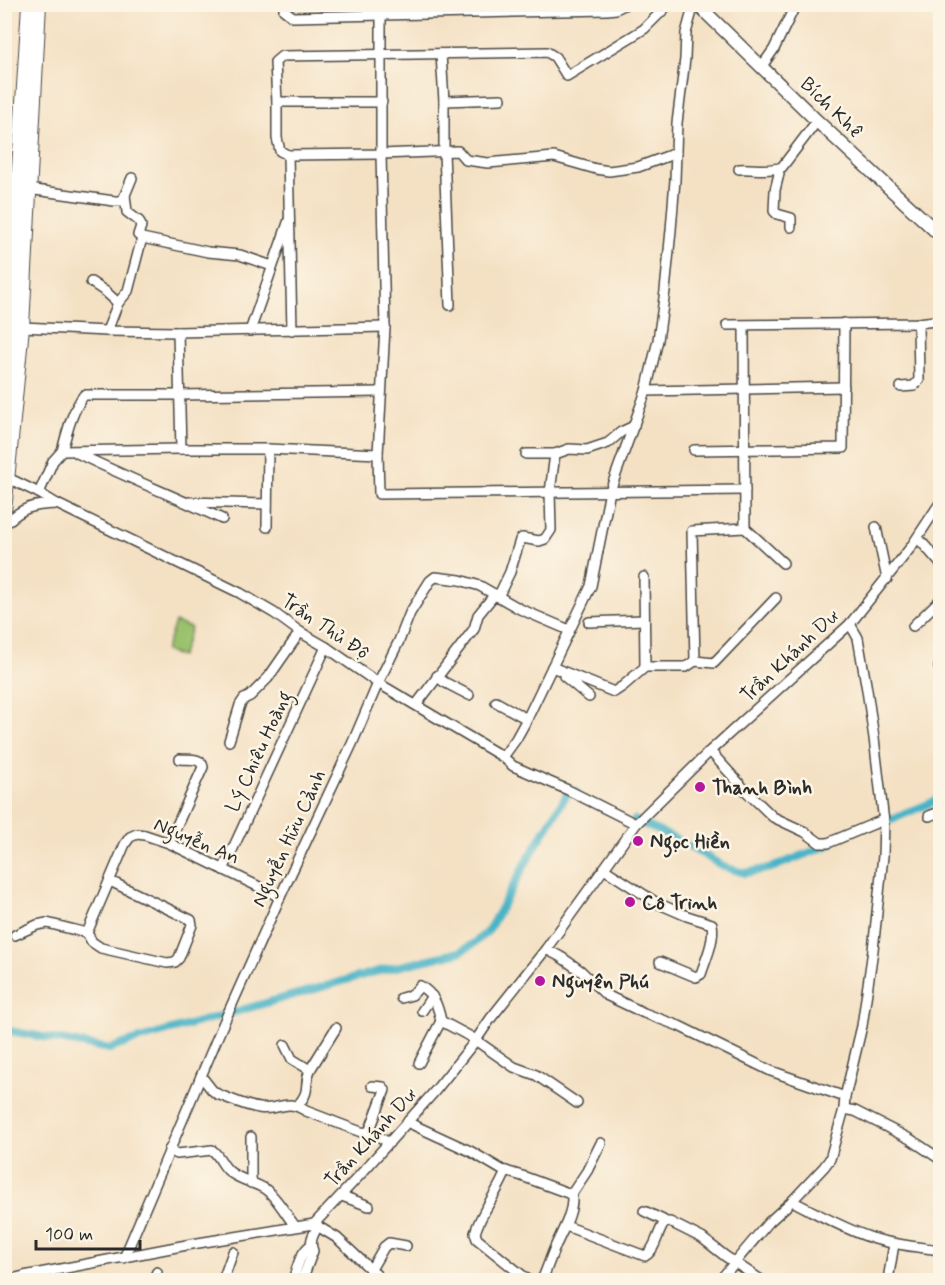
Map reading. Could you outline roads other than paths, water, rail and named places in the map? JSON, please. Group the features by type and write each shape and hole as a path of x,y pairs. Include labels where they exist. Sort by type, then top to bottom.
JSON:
{"highway":[{"path":"4,511 8,478 12,331 29,4"},
{"path":"4,385 28,189 39,4"}],"main road":[{"name":"Bích Khê","path":"696,4 940,235"}],"street":[{"path":"4,7 10,4"},
{"path":"285,4 285,10 293,17 381,10 606,7 616,9 626,4"},
{"path":"669,4 644,29 567,76 555,57 547,52 282,56 275,62 276,138 280,151 288,155 458,151 466,160 488,163 554,157 609,171 638,167 676,153"},
{"path":"503,757 527,719 591,586 610,491 646,391 658,340 665,291 686,33 696,4"},
{"path":"762,66 774,49 796,4"},
{"path":"381,10 381,154 385,327 378,454 379,494 745,490"},
{"path":"441,54 450,305"},
{"path":"444,101 501,99"},
{"path":"277,102 382,102"},
{"path":"739,169 759,170 782,167 817,121"},
{"path":"288,155 292,330"},
{"path":"777,169 779,174 775,189 774,211 791,219 791,227"},
{"path":"28,189 121,201 132,178"},
{"path":"125,195 127,212 139,221 141,226 138,235 142,238 207,252 240,255 272,266"},
{"path":"250,331 291,215"},
{"path":"107,331 118,303 128,291 142,238"},
{"path":"91,282 118,303"},
{"path":"727,325 935,321"},
{"path":"901,387 914,386 919,381 918,322"},
{"path":"694,450 843,448 844,323"},
{"path":"744,326 745,528"},
{"path":"12,331 178,332 385,327"},
{"path":"178,332 181,448"},
{"path":"646,391 844,387"},
{"path":"39,493 53,461 62,451 70,421 84,395 381,392"},
{"path":"526,454 555,454 569,449 587,450 608,443 621,432 634,426"},
{"path":"62,451 181,448 378,454"},
{"path":"267,527 268,449"},
{"path":"111,470 109,461 116,450"},
{"path":"75,452 222,519"},
{"path":"416,705 474,629 478,615 496,596 510,572 520,540 522,538 538,541 545,539 549,534 551,530 550,492 555,454"},
{"name":"Trần Thủ Độ","path":"8,478 240,593 274,613 378,683 503,757 513,766 639,822"},
{"path":"187,502 267,504"},
{"name":"Trần Khánh Dư","path":"316,1225 476,1040 639,822 711,751 850,624 918,538 940,503"},
{"path":"4,525 23,509 41,504 57,504"},
{"path":"876,527 887,579"},
{"path":"695,661 692,531 745,528 783,563"},
{"path":"918,538 940,563"},
{"name":"Nguyễn Hữu Cảnh","path":"201,1076 410,613 430,581 435,577 460,580 480,586 496,596"},
{"path":"644,578 645,667"},
{"path":"496,596 568,630"},
{"path":"552,667 614,692 645,667 686,667 695,661 714,663 776,598"},
{"path":"913,626 940,600"},
{"path":"589,622 644,620"},
{"path":"720,1281 769,1222 792,1201 830,1159 844,1109 862,1026 873,950 883,856 884,823 867,690 858,638 850,624"},
{"path":"229,741 240,705 268,678 300,632"},
{"name":"Lý Chiêu Hoàng","path":"223,870 326,647"},
{"path":"552,667 589,697"},
{"path":"437,676 469,695"},
{"path":"496,702 527,719"},
{"path":"711,751 746,791 773,817 805,832 820,843 828,843 884,823"},
{"path":"168,843 203,767 199,760 180,759"},
{"path":"929,816 940,812"},
{"name":"Nguyễn An","path":"87,933 125,844 130,837 139,834 168,843 280,897"},
{"path":"604,869 657,903 712,924 709,952 699,976 660,962"},
{"path":"15,935 47,923 87,933 92,942 101,948 167,963 175,962 182,953 192,925 191,920 110,881"},
{"path":"546,949 581,971 606,995 679,1026 771,1071 845,1097"},
{"path":"401,998 411,995 420,986 432,996 438,1008 441,1022 419,1063"},
{"path":"422,1011 432,996"},
{"path":"441,1022 476,1040 514,1067 537,1075 577,1103"},
{"path":"298,1106 307,1092 310,1070 336,1028"},
{"path":"285,1045 292,1059 310,1070"},
{"path":"124,1258 201,1076 217,1094 258,1108 267,1109 291,1104 361,1132 369,1132 389,1143"},
{"path":"369,1132 386,1090 383,1087 372,1086"},
{"path":"844,1109 855,1111 910,1139 940,1159"},
{"path":"407,1122 470,1151 506,1171 571,1195"},
{"path":"250,1137 250,1183"},
{"path":"542,1281 566,1226 572,1201 571,1195 587,1171 601,1143"},
{"path":"169,1150 177,1154 212,1150 217,1153 228,1170 266,1190 295,1226"},
{"path":"506,1171 475,1233 477,1239 528,1281"},
{"path":"342,1196 369,1206"},
{"path":"792,1201 859,1234 894,1244 940,1250"},
{"path":"644,1211 702,1238 760,1281"},
{"path":"566,1226 645,1256 650,1254 665,1222"},
{"path":"8,1281 192,1244 295,1226 316,1225 337,1238 382,1281"},
{"path":"302,1281 313,1251 311,1239 316,1225"},
{"path":"370,1271 384,1246 389,1243 406,1246"},
{"path":"888,1281 894,1244"},
{"path":"293,1281 306,1248 311,1245"},
{"path":"222,1281 233,1252"}],"waterway":[{"path":"4,1030 110,1049 375,972 460,952 488,931 567,794 576,791"},
{"path":"881,824 940,799"},
{"path":"635,820 688,845 724,867 745,873 771,868 831,844"}],"place":[{"name":"Thanh Bình","path":"700,787"},
{"name":"Ngọc Hiền","path":"638,841"},
{"name":"Cô Trinh","path":"630,902"},
{"name":"Nguyên Phú","path":"540,981"}]}
